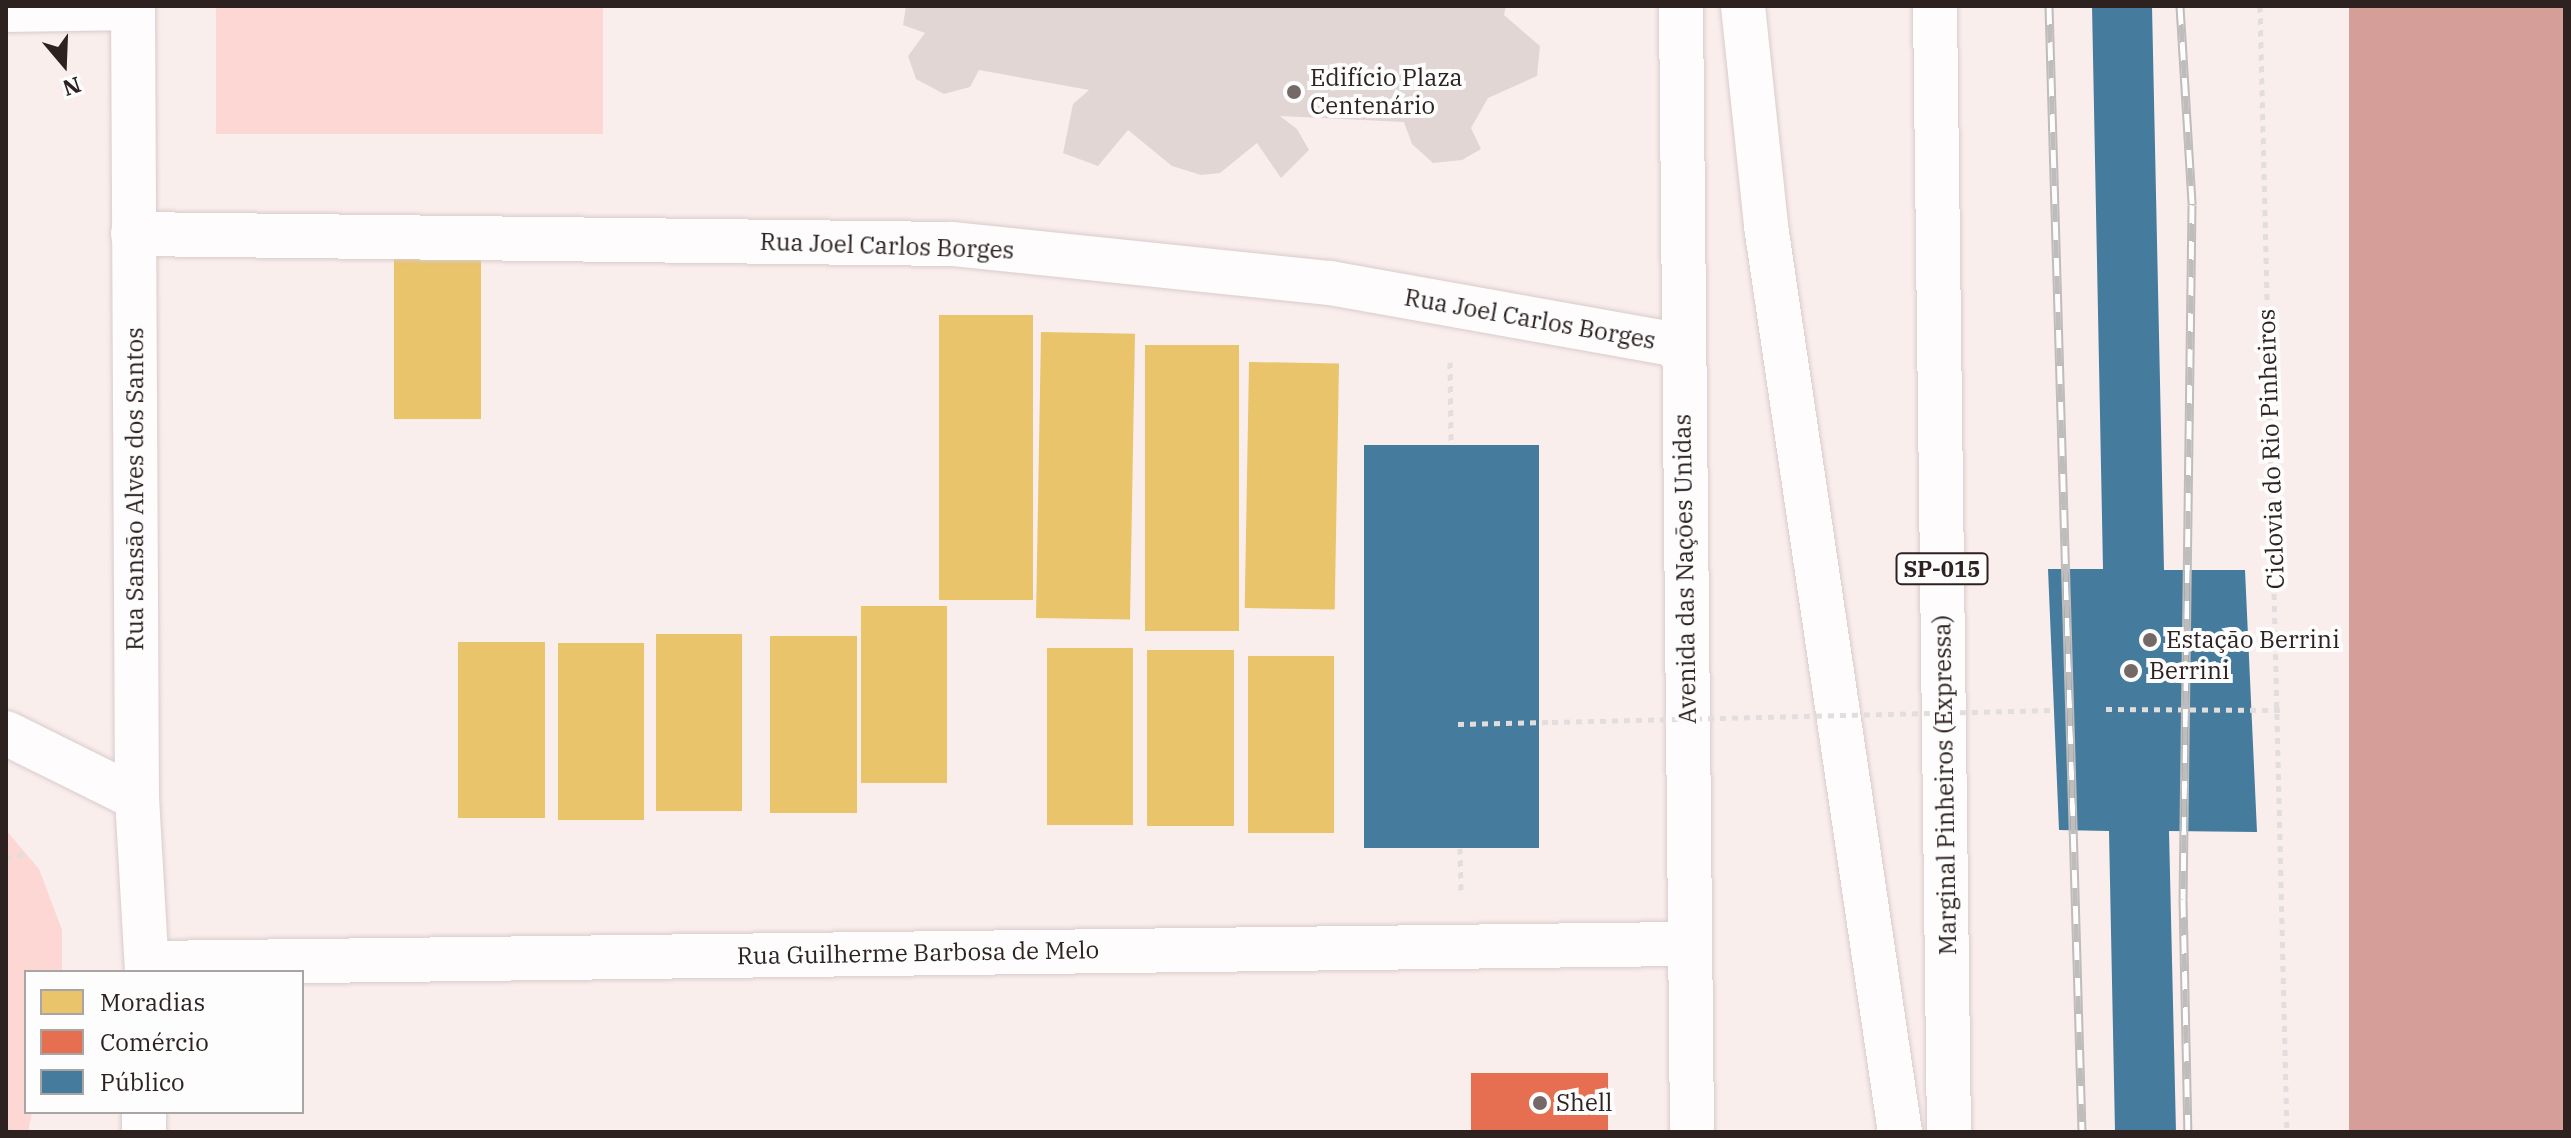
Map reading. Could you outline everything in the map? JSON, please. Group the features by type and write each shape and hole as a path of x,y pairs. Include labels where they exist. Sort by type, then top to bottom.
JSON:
{"main road":[{"name":"Avenida das Nações Unidas","path":"1681,6 1692,1132"},
{"path":"1743,6 1766,226 1900,1132"},
{"name":"Marginal Pinheiros (Expressa)","path":"1935,6 1949,1132"},
{"path":"6,10 133,7"},
{"name":"Rua Sansão Alves dos Santos","path":"133,7 137,798 148,968"},
{"name":"Rua Joel Carlos Borges","path":"133,234 952,244 1330,283 1683,346"},
{"path":"6,733 137,798"},
{"name":"Rua Guilherme Barbosa de Melo","path":"148,968 1688,944"}],"path":[{"name":"Ciclovia do Rio Pinheiros","path":"2260,6 2280,710 2287,1132"},
{"path":"1449,305 1451,445"},
{"path":"2106,709 2280,710"},
{"path":"1458,724 2055,710"},
{"path":"6,859 24,853"},
{"path":"6,1127 10,1132"}],"shaded area":[{"path":"216,6 603,6 603,134 216,134"},
{"path":"2349,6 2565,6 2565,1132 2349,1132"},
{"path":"6,830 39,869 62,930 62,970 24,970 24,1114 32,1114 28,1132 6,1132"}],"building: Moradias":[{"path":"394,242 481,242 481,419 394,419"},
{"path":"939,315 1033,315 1033,600 939,600"},
{"path":"1041,332 1135,334 1130,620 1036,618"},
{"path":"1145,345 1239,345 1239,631 1145,631"},
{"path":"1249,362 1339,364 1335,610 1245,608"},
{"path":"861,606 947,606 947,783 861,783"},
{"path":"656,634 742,634 742,811 656,811"},
{"path":"770,636 857,636 857,813 770,813"},
{"path":"458,642 545,642 545,818 458,818"},
{"path":"558,643 644,643 644,820 558,820"},
{"path":"1047,648 1133,648 1133,825 1047,825"},
{"path":"1147,650 1234,650 1234,826 1147,826"},
{"path":"1248,656 1334,656 1334,833 1248,833"}],"building: Comércio":[{"name":"Shell","path":"1471,1073 1608,1073 1608,1132 1471,1132"}],"building: Público":[{"path":"2092,6 2152,6 2164,570 2245,570 2257,832 2169,831 2176,1132 2115,1132 2109,831 2059,830 2048,569 2103,569"},
{"path":"1364,445 1539,445 1539,848 1364,848"}],"building: Outros":[{"name":"Edifício Plaza Centenário","path":"906,6 1506,6 1504,15 1540,46 1537,76 1488,98 1471,128 1481,149 1462,160 1433,163 1412,144 1404,122 1280,116 1297,129 1309,150 1281,178 1257,143 1220,173 1201,175 1172,166 1128,130 1098,166 1063,153 1073,104 1089,90 979,70 970,87 944,94 916,79 908,56 925,33 903,25"}],"railway":[{"path":"2049,6 2082,1132"},
{"path":"2180,6 2192,205 2183,899 2188,1132"}],"place":[{"name":"Edifício Plaza Centenário","path":"1294,92"},
{"name":"Estação Berrini","path":"2150,640"},
{"name":"Berrini","path":"2131,671"},
{"name":"Shell","path":"1540,1103"}]}
